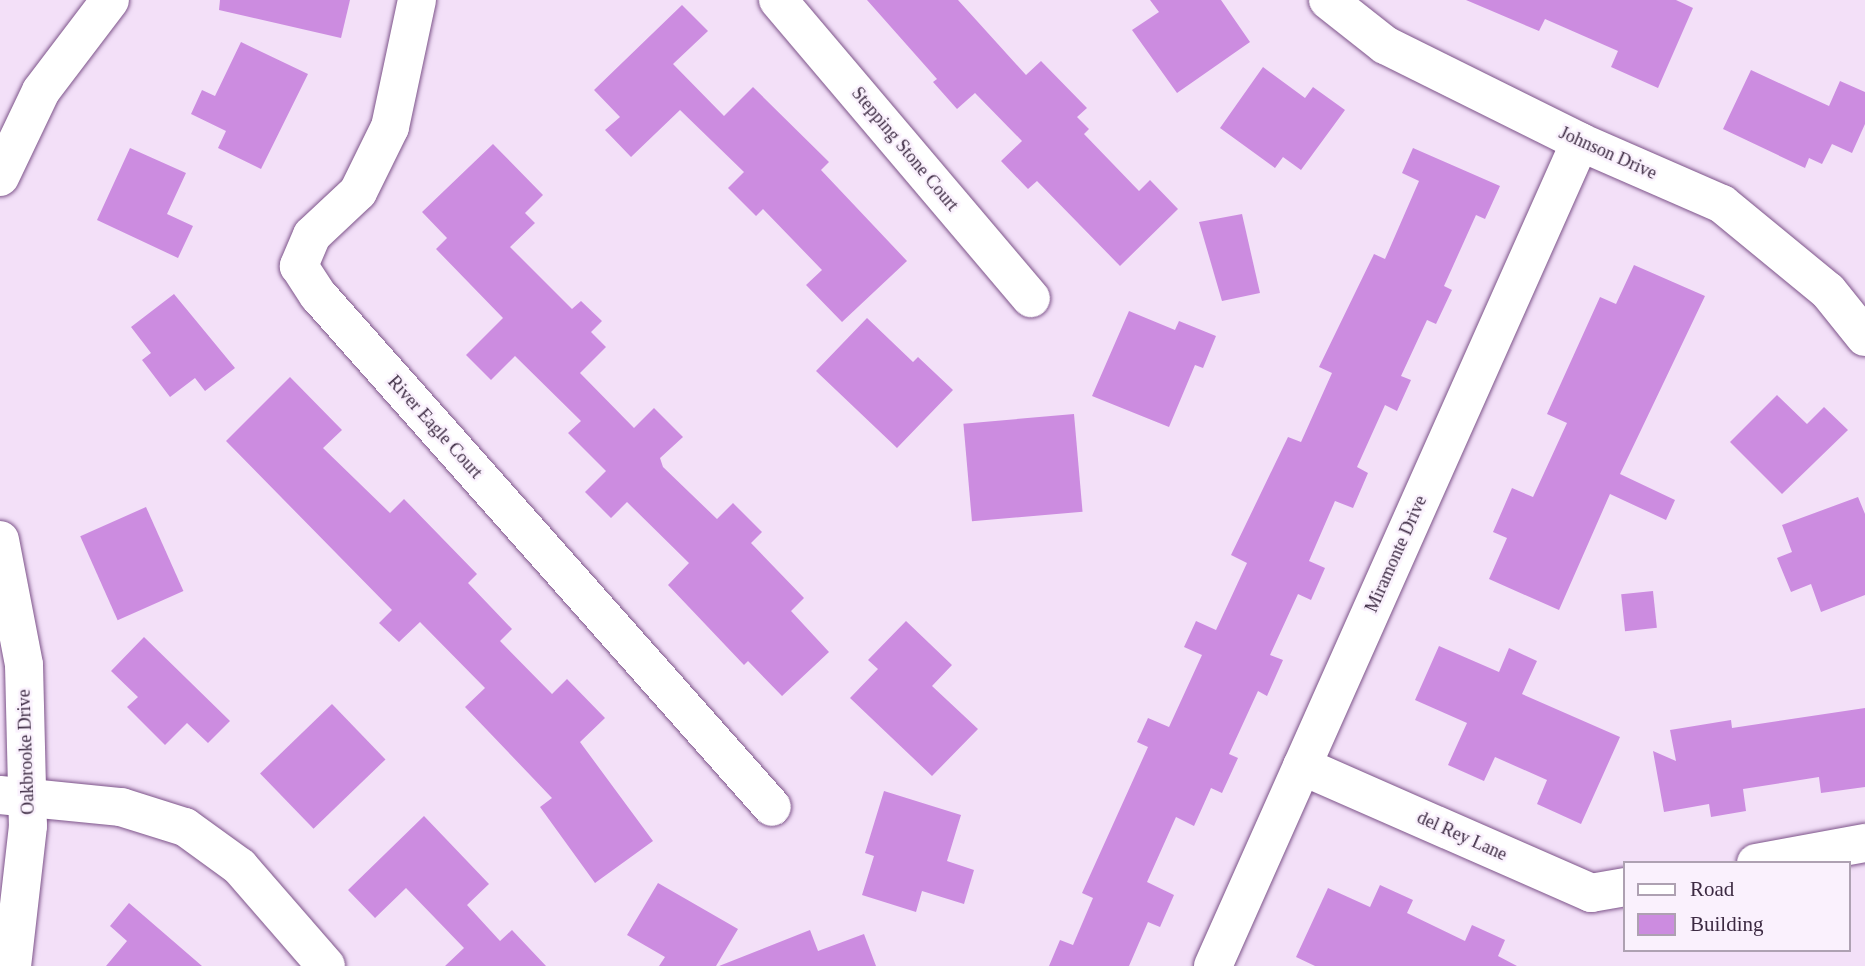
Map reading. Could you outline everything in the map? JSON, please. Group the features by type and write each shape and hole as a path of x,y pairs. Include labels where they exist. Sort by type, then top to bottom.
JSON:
{"street":[{"path":"0,177 41,91 110,0"},
{"name":"River Eagle Court","path":"416,0 390,127 358,192 312,235 299,266 318,295 772,807"},
{"name":"Stepping Stone Court","path":"778,0 1031,298"},
{"name":"Johnson Drive","path":"1328,0 1385,44 1580,142 1722,204 1828,291 1865,337"},
{"name":"Miramonte Drive","path":"1213,966 1580,142"},
{"name":"Oakbrooke Drive","path":"0,540 24,665 14,796 12,966"},
{"name":"del Rey Lane","path":"1302,766 1591,893 1624,887"},
{"path":"14,796 121,807 184,827 240,867 326,966"},
{"path":"1767,861 1865,843"}],"building":[{"path":"220,0 350,0 341,38 219,10"},
{"path":"867,0 958,0 1026,75 1041,61 1087,108 1077,117 1089,129 1084,134 1139,191 1150,180 1178,209 1120,266 1037,181 1028,189 1001,161 1022,141 975,93 957,109 933,82 937,79"},
{"path":"1150,0 1221,0 1250,42 1177,93 1132,30 1159,12"},
{"path":"1466,0 1676,0 1693,8 1658,88 1611,67 1618,51 1545,19 1539,31"},
{"path":"682,5 708,31 673,64 724,116 753,87 829,162 821,170 907,261 842,322 806,285 822,270 763,209 756,216 728,188 744,172 680,110 631,157 605,130 620,117 594,90"},
{"path":"241,42 308,74 261,169 218,148 226,131 191,114 202,90 215,96"},
{"path":"1263,67 1305,98 1313,87 1345,110 1301,170 1283,157 1275,168 1220,128"},
{"path":"1751,70 1829,106 1840,81 1865,92 1865,124 1852,153 1832,144 1822,164 1809,158 1805,168 1723,129"},
{"path":"493,144 543,195 525,213 535,223 510,247 572,309 581,301 602,321 591,332 606,347 580,373 634,428 654,408 683,437 660,458 663,467 717,519 733,503 762,532 751,543 804,598 791,611 829,652 782,696 748,661 744,665 668,585 689,563 627,502 611,518 585,492 606,471 568,433 581,421 515,356 491,380 466,355 503,318 436,249 447,238 422,212"},
{"path":"130,148 186,173 167,214 193,226 178,258 97,220"},
{"path":"1413,148 1500,186 1485,219 1476,215 1444,286 1452,290 1436,324 1427,320 1401,376 1411,380 1397,411 1385,405 1357,467 1368,473 1353,508 1335,501 1309,561 1325,568 1311,600 1298,594 1270,655 1283,660 1267,696 1258,691 1229,754 1238,758 1222,793 1211,788 1194,826 1176,817 1147,882 1174,895 1160,927 1148,922 1129,966 1049,966 1060,940 1073,945 1093,898 1082,893 1148,747 1137,742 1148,718 1169,727 1202,655 1184,647 1196,621 1216,630 1247,563 1231,555 1288,437 1301,442 1332,373 1319,367 1374,254 1385,259 1419,181 1402,173"},
{"path":"1242,214 1260,293 1222,301 1199,222"},
{"path":"1634,265 1705,296 1620,474 1675,500 1666,520 1610,494 1559,610 1489,579 1507,538 1493,532 1512,488 1533,497 1567,423 1547,414 1600,297 1616,304"},
{"path":"174,294 235,368 205,391 195,378 170,397 142,360 151,353 131,327"},
{"path":"1129,311 1175,330 1179,321 1216,336 1203,368 1195,365 1169,427 1092,396"},
{"path":"867,318 913,362 918,357 953,390 897,448 816,371"},
{"path":"290,377 342,430 323,448 390,513 404,499 477,574 468,583 512,629 500,641 552,694 567,679 605,718 580,742 653,841 595,883 540,807 552,798 465,707 485,688 420,622 399,642 379,623 392,610 226,441"},
{"path":"1777,395 1807,424 1824,407 1848,430 1782,494 1730,442"},
{"path":"1074,414 1083,512 972,521 963,424"},
{"path":"1858,497 1865,514 1865,595 1821,612 1811,584 1791,592 1777,558 1792,552 1782,525"},
{"path":"146,507 183,591 118,620 80,536"},
{"path":"1653,591 1657,628 1625,631 1621,594"},
{"path":"906,621 952,665 932,686 978,729 932,776 850,698 878,669 868,660"},
{"path":"144,637 230,721 208,743 187,723 165,745 127,707 138,697 111,671"},
{"path":"1439,646 1499,672 1509,648 1537,661 1522,694 1620,737 1581,824 1537,804 1547,780 1495,757 1484,781 1448,765 1467,723 1415,700"},
{"path":"332,704 385,759 314,829 260,773"},
{"path":"1865,708 1865,787 1821,793 1819,777 1743,789 1746,811 1711,817 1709,804 1664,812 1653,751 1676,761 1670,730 1731,720 1732,728"},
{"path":"884,791 961,815 947,861 974,870 964,904 922,891 916,912 862,895 874,856 865,853"},
{"path":"424,816 489,884 467,905 500,941 512,930 546,966 445,966 464,948 406,888 375,918 348,890"},
{"path":"658,883 738,929 716,966 659,966 665,957 627,935"},
{"path":"1380,885 1413,900 1407,913 1465,941 1472,925 1505,940 1498,956 1517,966 1315,966 1296,957 1328,888 1370,907"},
{"path":"129,903 202,966 106,966 127,941 110,926"},
{"path":"810,930 818,951 864,934 876,966 719,966"}]}
